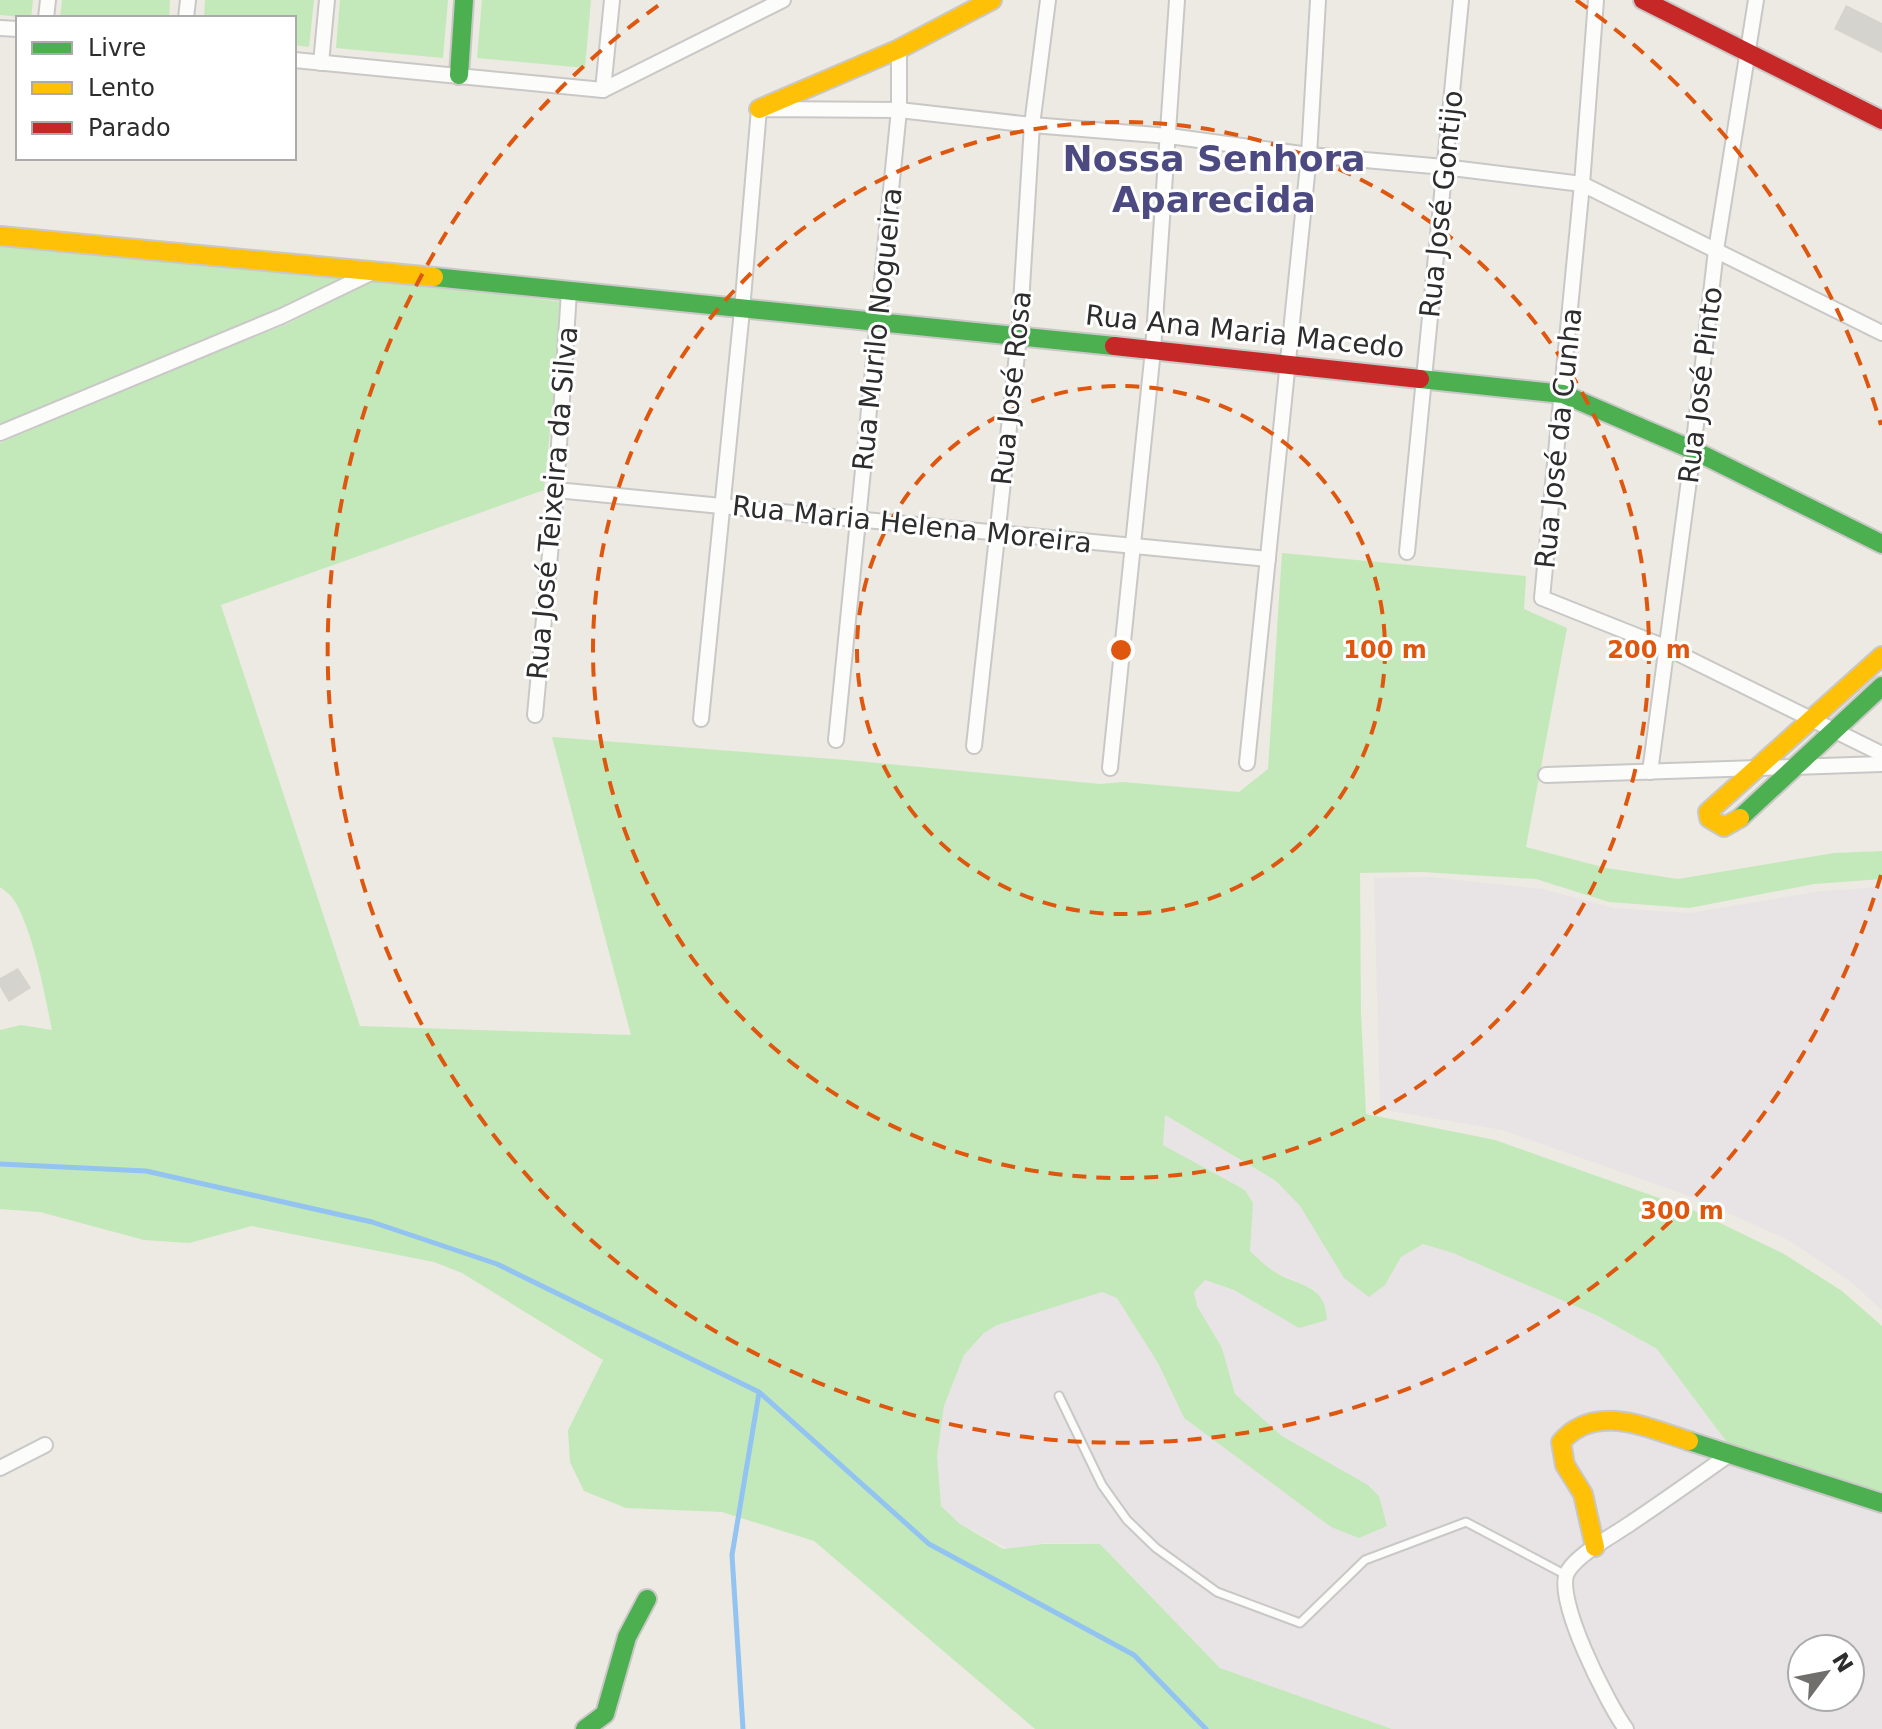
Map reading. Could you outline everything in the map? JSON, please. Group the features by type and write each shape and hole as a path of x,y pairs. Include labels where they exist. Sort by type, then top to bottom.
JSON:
{"street":[{"path":"321,63 327,0"},
{"path":"459,75 464,0"},
{"path":"603,90 612,0"},
{"path":"296,60 603,90 769,3 783,0"},
{"path":"759,109 899,49 992,0"},
{"name":"Rua José Rosa","path":"974,746 1019,336 1032,125 1048,0"},
{"path":"1110,768 1153,350 1177,0"},
{"path":"1247,763 1309,155 1318,0"},
{"name":"Rua José Gontijo","path":"1407,552 1461,0"},
{"name":"Rua José da Cunha","path":"1596,0 1582,184 1542,598 1665,647 1882,754"},
{"path":"1643,0 1882,120"},
{"name":"Rua José Pinto","path":"1650,772 1716,250 1756,0"},
{"name":"Rua Murilo Nogueira","path":"836,740 899,110 899,49"},
{"path":"759,109 899,110 1169,136 1309,155 1582,184 1882,333"},
{"path":"701,719 759,109"},
{"name":"Rua Ana Maria Macedo","path":"0,236 1019,336 1563,394 1693,450 1882,544"},
{"path":"0,433 282,316 374,271"},
{"name":"Rua José Teixeira da Silva","path":"535,715 556,490 569,292"},
{"name":"Rua Maria Helena Moreira","path":"556,490 1268,559"},
{"path":"1882,656 1708,812 1709,818 1724,827 1735,823 1882,686"},
{"path":"1546,775 1882,764"},
{"path":"1595,1547 1583,1494 1565,1465 1561,1442 1567,1433 1578,1426 1611,1419 1629,1422 1727,1456 1882,1503"},
{"path":"0,1468 45,1445"},
{"path":"1626,1729 1578,1638 1564,1585 1568,1569 1727,1456"},
{"path":"585,1729 605,1714 627,1637 647,1599"}],"lane":[{"path":"1059,1396 1102,1485 1127,1520 1156,1548 1217,1592 1300,1623 1365,1560 1466,1522 1566,1575"}],"shaded area":[{"path":"1429,877 1543,889 1613,908 1690,913 1821,891 1882,887 1882,1310 1850,1281 1790,1241 1695,1198 1502,1130 1380,1109 1374,878"},
{"path":"1164,1115 1276,1181 1300,1206 1322,1241 1385,1285 1401,1257 1423,1244 1453,1253 1598,1316 1657,1349 1729,1445 1882,1493 1882,1729 1392,1729 1220,1668 1100,1544 1046,1543 1009,1549 960,1524 941,1506 937,1456 944,1406 964,1355 984,1333 997,1325 1102,1292 1117,1297 1158,1363 1184,1418 1331,1527 1368,1485 1282,1436 1235,1394 1222,1348 1197,1307 1194,1292 1205,1280 1234,1290 1299,1328 1317,1291 1273,1271 1250,1251 1253,1203 1245,1190 1163,1145"}],"green space":[{"path":"0,0 33,0 31,16 0,15"},
{"path":"62,0 170,0 169,16 60,16"},
{"path":"205,0 314,0 309,47 296,45 296,16 204,16"},
{"path":"340,0 448,0 443,58 336,48"},
{"path":"482,0 591,0 585,68 477,58"},
{"path":"0,245 359,274 279,312 0,428"},
{"path":"376,279 563,302 544,490 221,605 360,1026 631,1035 552,737 1100,784 1123,782 1239,792 1268,769 1282,553 1526,576 1524,609 1567,628 1526,847 1606,868 1678,879 1834,853 1882,851 1882,879 1814,884 1689,908 1609,902 1536,879 1423,872 1360,873 1361,1014 1366,1114 1495,1140 1693,1210 1784,1254 1842,1291 1882,1326 1882,1493 1729,1445 1657,1349 1598,1316 1453,1253 1423,1244 1401,1257 1385,1285 1369,1297 1344,1278 1300,1206 1276,1181 1165,1115 1163,1145 1245,1190 1253,1203 1250,1251 1272,1270 1317,1293 1325,1308 1327,1320 1299,1328 1234,1290 1205,1280 1194,1292 1197,1306 1222,1348 1235,1394 1282,1436 1368,1485 1379,1496 1387,1526 1359,1538 1331,1527 1184,1418 1158,1363 1117,1298 1102,1292 997,1325 984,1333 964,1355 944,1406 937,1456 941,1506 960,1524 1003,1549 1043,1544 1100,1544 1220,1668 1392,1729 1035,1729 814,1541 722,1512 626,1508 584,1491 570,1462 568,1430 603,1360 462,1273 434,1262 252,1226 189,1243 144,1240 40,1212 0,1209 0,1030 21,1025 52,1030 27,928 14,900 0,887 0,443 116,392 287,324"}],"building":[{"path":"1846,5 1882,23 1882,53 1834,29"},
{"path":"18,968 31,988 9,1002 0,987 0,978"}],"waterway":[{"path":"0,1164 146,1171 372,1222 497,1264 759,1392 929,1544 1134,1655 1206,1729"},
{"path":"743,1729 732,1555 759,1393"}],"traffic: fast":[{"path":"459,75 464,0"},
{"path":"434,277 1114,346"},
{"path":"1420,379 1563,394 1693,450 1882,544"},
{"path":"1740,818 1882,686"},
{"path":"1689,1441 1882,1503"},
{"path":"585,1729 605,1714 627,1637 647,1599"}],"traffic: slow":[{"path":"759,109 899,49 992,0"},
{"path":"0,236 434,277"},
{"path":"1740,818 1724,827 1709,818 1708,812 1882,656"},
{"path":"1595,1547 1583,1494 1565,1465 1561,1442 1575,1430 1590,1423 1606,1421 1639,1425 1689,1441"}],"traffic: jam":[{"path":"1643,0 1882,120"},
{"path":"1114,346 1420,379"}],"district":[{"name":"Nossa Senhora Aparecida","path":"1214,178"}]}
